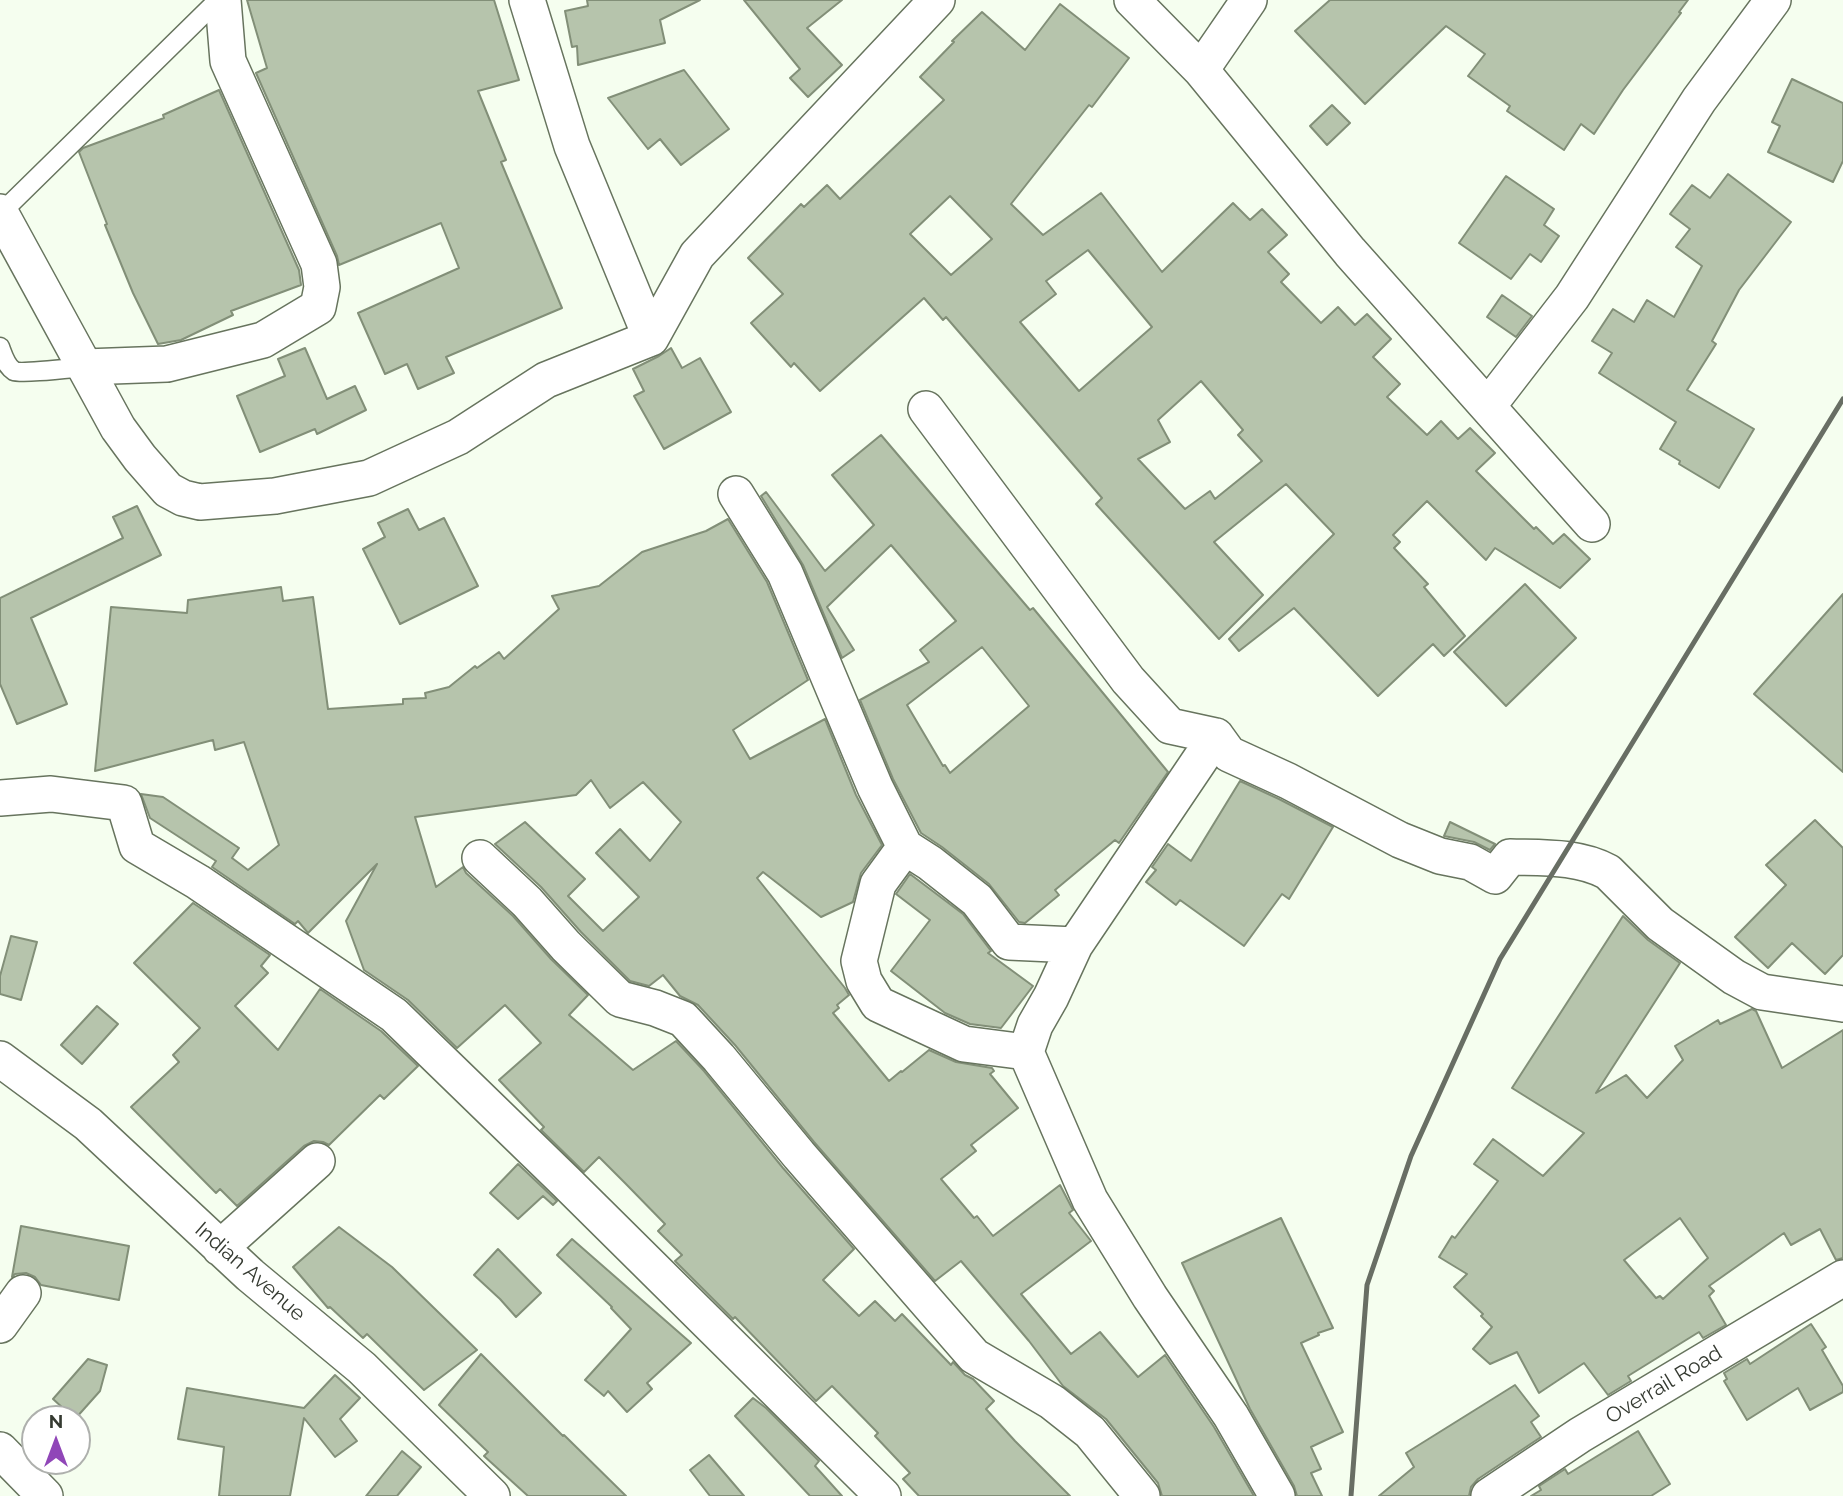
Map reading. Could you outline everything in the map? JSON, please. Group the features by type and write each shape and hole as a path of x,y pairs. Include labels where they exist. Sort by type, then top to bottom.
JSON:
{"street":[{"path":"85,367 167,364 263,340 318,307 322,287 319,264 228,61 221,0"},
{"path":"527,0 572,146 651,338"},
{"path":"0,213 118,428 168,490 183,498 200,502 275,496 369,478 458,437 546,380 651,338 697,255 937,0"},
{"path":"1132,0 1201,70 1350,252 1592,524"},
{"path":"1201,70 1249,0"},
{"path":"1488,406 1572,297 1699,100 1773,0"},
{"path":"926,409 1128,680 1170,726 1216,736 1230,754 1400,840 1440,856 1469,862 1495,876 1510,857 1562,859 1599,867 1608,872 1660,924 1734,977 1762,992 1843,1004"},
{"path":"736,494 785,573 875,787 905,847 977,900 1009,942 1075,945"},
{"path":"1216,736 1075,945 1035,1025 1026,1052 1090,1200 1150,1297 1231,1416 1277,1496"},
{"path":"0,798 51,794 124,803 137,845 198,882 394,1015 883,1496"},
{"path":"905,847 878,884 859,961 864,981 878,1004 964,1044 1026,1052"},
{"path":"480,858 527,902 566,946 620,999 683,1019 974,1356 1052,1402 1090,1432 1142,1496"},
{"name":"Indian Avenue","path":"0,1059 88,1124 250,1275 362,1368 492,1496"},
{"path":"220,1248 317,1161"},
{"name":"Overrail Road","path":"1489,1496 1580,1435 1843,1278"},
{"path":"0,1325 23,1293"},
{"path":"0,1450 30,1490"}],"lane":[{"path":"0,213 221,0"},
{"path":"0,347 7,364 15,371 27,373 85,367"}],"building":[{"path":"247,0 494,0 519,80 478,91 506,160 501,162 562,308 446,357 454,373 418,389 407,364 385,374 358,313 459,268 441,223 339,265 256,73 267,68"},
{"path":"587,0 700,0 660,20 665,43 578,65 577,46 572,47 565,11 588,6"},
{"path":"744,0 842,0 807,28 842,65 808,97 790,78 800,69"},
{"path":"1330,0 1688,0 1594,134 1581,124 1564,150 1507,111 1510,106 1468,76 1485,54 1446,26 1365,104 1295,31"},
{"path":"1060,4 1129,58 1011,204 1043,235 1101,193 1162,272 1233,203 1250,220 1262,209 1287,235 1268,252 1289,274 1281,282 1321,323 1338,307 1355,325 1367,314 1391,339 1373,357 1400,384 1387,397 1427,435 1441,421 1458,439 1470,428 1495,453 1476,471 1534,529 1536,527 1553,544 1564,534 1590,559 1560,588 1495,548 1486,560 1427,501 1393,535 1400,542 1394,548 1428,584 1424,587 1465,636 1444,656 1433,644 1378,696 1294,608 1239,651 1229,639 1334,534 1286,484 1214,542 1263,595 1219,639 1096,504 1102,498 946,317 943,320 924,298 820,391 794,363 791,367 751,323 783,294 748,258 801,204 804,207 827,185 840,199 944,100 920,77 982,12 1025,50","holes":["950,196 992,239 951,275 910,234","1088,250 1152,327 1079,391 1020,322 1056,294 1046,281","1201,381 1243,430 1238,435 1262,461 1215,499 1210,491 1185,509 1138,459 1170,442 1158,420"]},
{"path":"684,70 729,129 681,165 660,139 648,149 608,98"},
{"path":"1792,79 1843,103 1843,161 1833,182 1768,152 1780,126 1772,122"},
{"path":"219,90 299,270 301,285 231,311 233,315 181,340 158,344 105,225 107,224 79,152 83,148 164,118 163,115"},
{"path":"1332,105 1350,123 1327,145 1310,126"},
{"path":"1728,174 1791,222 1739,290 1712,341 1716,344 1687,390 1754,429 1719,488 1660,449 1676,422 1599,373 1612,353 1592,341 1613,309 1634,322 1647,300 1674,317 1702,266 1676,247 1690,229 1670,214 1692,185 1710,198"},
{"path":"1506,176 1554,209 1544,225 1559,236 1541,262 1530,254 1511,279 1459,243"},
{"path":"1502,295 1532,316 1516,337 1487,317"},
{"path":"305,348 327,399 355,386 366,410 317,434 315,429 260,452 237,396 285,376 278,359"},
{"path":"671,348 682,368 700,358 731,412 664,449 634,396 644,391 633,369"},
{"path":"881,435 1030,610 1033,608 1168,772 1119,843 1115,840 1055,890 1059,895 1025,923 1019,922 989,884 921,833 893,779 860,700 929,662 920,650 956,621 891,545 827,607 854,650 842,658 803,565 761,496 766,492 825,571 874,525 832,475","holes":["982,647 1029,706 950,773 945,765 943,766 907,705"]},
{"path":"137,506 161,555 31,618 67,704 17,724 0,684 0,598 123,538 113,517"},
{"path":"408,509 419,530 444,518 478,586 400,624 363,549 385,537 378,523"},
{"path":"728,519 767,582 808,680 733,730 750,759 825,719 856,795 882,845 861,873 853,902 821,917 763,872 757,878 845,988 849,995 837,1005 839,1008 833,1013 889,1081 929,1050 956,1062 992,1068 994,1071 990,1074 1018,1108 971,1145 976,1151 941,1179 993,1236 1060,1185 1073,1210 1069,1213 1091,1241 1021,1294 1071,1354 1100,1332 1138,1377 1165,1355 1214,1427 1254,1496 1162,1496 1158,1483 1106,1419 1063,1386 1029,1341 961,1261 935,1281 698,1005 680,996 663,975 649,986 630,981 541,887 495,844 525,822 585,879 568,896 603,931 639,897 596,853 620,829 650,861 681,822 643,782 610,808 591,780 576,795 415,817 436,887 463,867 588,995 569,1015 633,1070 676,1041 854,1249 823,1280 859,1316 875,1301 895,1321 902,1314 951,1365 953,1362 994,1401 986,1409 1070,1496 919,1496 903,1479 910,1473 875,1436 878,1433 832,1386 816,1401 735,1317 733,1319 675,1261 682,1255 658,1231 665,1224 599,1157 584,1172 541,1130 544,1127 499,1080 541,1043 505,1005 457,1048 408,1000 364,970 346,921 377,864 308,933 298,921 295,924 212,867 216,861 150,818 141,794 163,797 239,848 232,858 248,870 279,845 244,742 215,750 213,740 95,771 111,607 187,613 188,600 281,587 283,601 313,597 328,709 403,704 403,699 426,698 425,693 449,687 475,666 477,668 499,652 504,659 559,609 552,596 599,586 642,552 706,531"},
{"path":"1525,584 1576,638 1506,706 1454,652"},
{"path":"1843,594 1843,772 1754,694"},
{"path":"1240,781 1333,827 1289,899 1282,894 1244,946 1180,900 1176,905 1146,882 1156,870 1152,867 1168,844 1191,861"},
{"path":"1815,820 1843,848 1843,955 1825,974 1792,943 1768,968 1735,937 1786,885 1766,865"},
{"path":"1450,822 1495,844 1490,850 1474,842 1444,836"},
{"path":"910,874 963,914 991,951 988,953 1033,986 1001,1028 970,1024 945,1013 891,971 930,920 896,894"},
{"path":"193,903 270,955 261,966 268,973 235,1006 278,1050 320,989 381,1031 418,1066 384,1099 380,1095 329,1145 314,1141 304,1146 237,1206 220,1189 216,1193 131,1107 179,1062 173,1055 200,1028 134,963"},
{"path":"1623,916 1648,940 1680,963 1596,1093 1626,1075 1647,1098 1683,1060 1675,1046 1718,1020 1720,1024 1752,1009 1756,1011 1782,1068 1843,1030 1843,1258 1836,1260 1820,1229 1791,1245 1784,1233 1709,1286 1714,1291 1709,1296 1726,1325 1703,1338 1699,1332 1628,1376 1631,1381 1608,1395 1584,1363 1539,1393 1517,1352 1490,1364 1473,1349 1492,1327 1481,1316 1483,1314 1454,1287 1467,1274 1439,1257 1452,1236 1455,1238 1498,1181 1474,1164 1493,1139 1543,1176 1584,1133 1512,1088","holes":["1680,1218 1708,1258 1663,1299 1660,1296 1656,1298 1624,1260"]},
{"path":"11,936 37,942 21,1000 0,994 0,976"},
{"path":"97,1006 118,1024 82,1064 61,1045"},
{"path":"518,1164 557,1201 553,1205 543,1196 518,1219 490,1193"},
{"path":"1281,1218 1333,1328 1301,1343 1343,1432 1311,1447 1321,1469 1311,1473 1322,1496 1297,1496 1294,1486 1250,1409 1182,1263"},
{"path":"21,1226 129,1246 119,1300 41,1285 35,1277 26,1273 12,1277"},
{"path":"339,1227 392,1267 477,1350 424,1390 367,1334 363,1338 328,1308 293,1267"},
{"path":"572,1239 691,1343 647,1383 652,1389 627,1412 608,1391 604,1396 585,1380 631,1329 612,1307 557,1255"},
{"path":"498,1249 541,1293 516,1317 474,1275"},
{"path":"1811,1324 1826,1347 1822,1350 1843,1386 1843,1392 1810,1410 1798,1388 1747,1420 1724,1381 1727,1379 1724,1373 1747,1359 1750,1364"},
{"path":"481,1354 626,1496 528,1496 484,1456 488,1452 439,1405"},
{"path":"88,1359 107,1365 100,1391 88,1405 60,1405 53,1399"},
{"path":"335,1375 360,1398 340,1419 357,1441 335,1457 304,1418 290,1496 219,1496 224,1447 178,1439 187,1388 304,1408"},
{"path":"1515,1385 1539,1416 1531,1422 1541,1437 1478,1479 1471,1487 1469,1496 1379,1496 1414,1467 1406,1453"},
{"path":"753,1398 819,1461 815,1466 842,1496 810,1496 735,1416"},
{"path":"1638,1431 1670,1484 1651,1496 1531,1496 1541,1490 1539,1486 1565,1469 1568,1474"},
{"path":"402,1451 421,1467 397,1496 366,1496"},
{"path":"709,1455 744,1496 710,1496 690,1470"}],"railway":[{"path":"1351,1496 1367,1285 1411,1156 1500,959 1843,399"}]}
